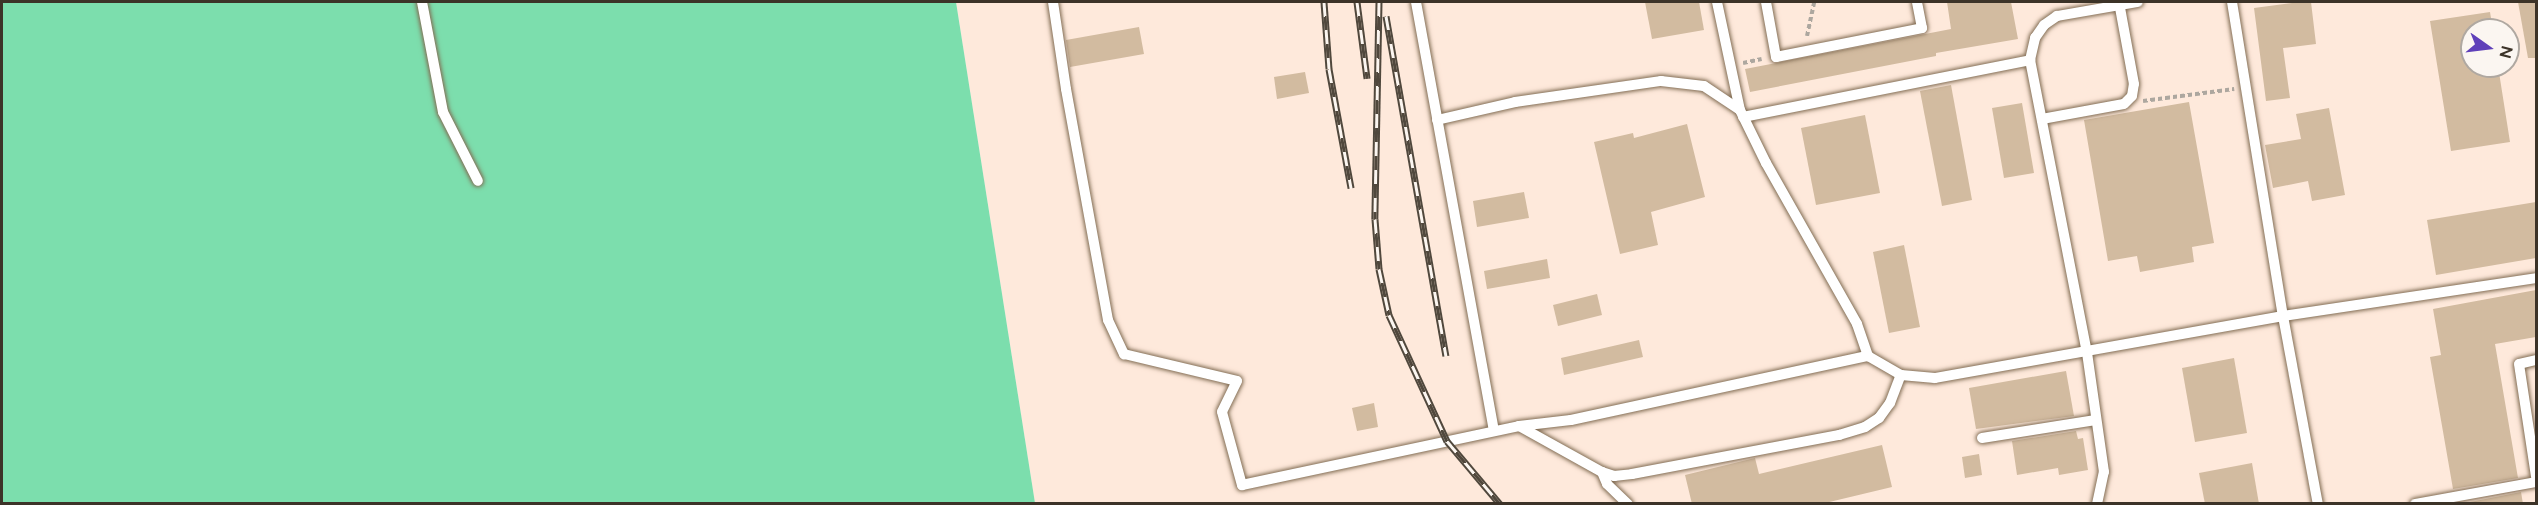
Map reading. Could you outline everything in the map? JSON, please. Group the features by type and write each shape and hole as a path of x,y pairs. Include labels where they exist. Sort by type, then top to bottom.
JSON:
{"lane":[{"path":"422,2 443,112 478,181"},
{"path":"1053,2 1066,89 1108,320 1124,354 1237,381 1222,412 1242,485 1519,426 1571,420 1868,356"},
{"path":"1416,2 1494,431"},
{"path":"1717,2 1742,113 1766,163 1857,324 1868,356 1901,375 1935,378 2086,353 2283,316 2536,278"},
{"path":"1766,2 1776,57 1922,28 1917,2"},
{"path":"2097,504 2104,472 2086,353 2030,60 2035,38 2044,25 2057,16 2119,3 2138,2"},
{"path":"2232,2 2283,316 2318,504"},
{"path":"2042,119 2124,104 2132,96 2134,84 2119,3"},
{"path":"1437,120 1515,102 1661,81 1704,86 1742,113 2030,60"},
{"path":"2536,360 2519,363 2536,477"},
{"path":"1519,426 1602,472 1614,476 1632,474 1839,435 1865,428 1879,418 1890,403 1901,375"},
{"path":"1982,438 2096,420"},
{"path":"1602,472 1607,484 1628,504"},
{"path":"2415,504 2536,482"}],"path":[{"path":"1804,51 1814,2"},
{"path":"2132,96 2146,103 2246,87"}],"shaded area":[{"path":"956,2 2536,2 2536,503 1035,503"}],"green space":[{"path":"2,2 956,2 1035,503 2,503"}],"building":[{"path":"1645,2 1699,2 1704,30 1652,39"},
{"path":"1947,2 2011,2 2018,39 1936,53 1936,56 1750,92 1745,69 1951,29"},
{"path":"2311,2 2316,44 2283,48 2290,98 2266,101 2254,8"},
{"path":"2518,2 2536,2 2536,58 2528,58"},
{"path":"2490,12 2491,18 2460,18 2460,78 2500,78 2510,142 2451,151 2430,21"},
{"path":"1139,27 1144,54 1070,67 1066,40"},
{"path":"1305,72 1309,93 1277,99 1274,77"},
{"path":"1951,85 1972,200 1942,206 1920,91"},
{"path":"2189,102 2214,243 2192,247 2194,262 2140,272 2137,256 2108,261 2084,120"},
{"path":"2022,103 2034,173 2004,178 1992,108"},
{"path":"2329,108 2345,195 2312,201 2308,181 2273,188 2265,145 2301,139 2296,114"},
{"path":"1865,115 1880,193 1816,205 1801,128"},
{"path":"1687,124 1705,197 1651,212 1658,245 1620,254 1594,142 1633,133 1634,138"},
{"path":"1524,192 1529,218 1477,227 1473,201"},
{"path":"2536,202 2536,258 2436,275 2427,220"},
{"path":"1904,245 1920,327 1889,333 1873,252"},
{"path":"1547,259 1550,278 1487,289 1484,271"},
{"path":"2536,290 2536,337 2495,344 2518,478 2453,489 2430,357 2441,355 2433,309"},
{"path":"1597,294 1602,315 1558,326 1553,305"},
{"path":"1639,340 1643,357 1564,375 1561,358"},
{"path":"2234,358 2247,433 2195,442 2182,368"},
{"path":"2066,371 2074,416 1976,429 1969,388"},
{"path":"1374,403 1378,427 1357,431 1352,408"},
{"path":"2076,431 2078,439 2083,438 2088,470 2059,475 2058,468 2017,475 2012,441"},
{"path":"1882,445 1892,487 1821,504 1692,504 1685,475 1755,458 1759,474"},
{"path":"1979,454 1982,475 1965,478 1962,457"},
{"path":"2252,463 2259,504 2205,504 2199,473"},
{"path":"2521,492 2523,504 2460,504"}],"railway":[{"path":"1324,2 1329,69 1351,188"},
{"path":"1357,2 1367,78"},
{"path":"1379,2 1375,219 1379,269 1389,315 1447,441 1500,504"},
{"path":"1386,16 1446,356"}]}
